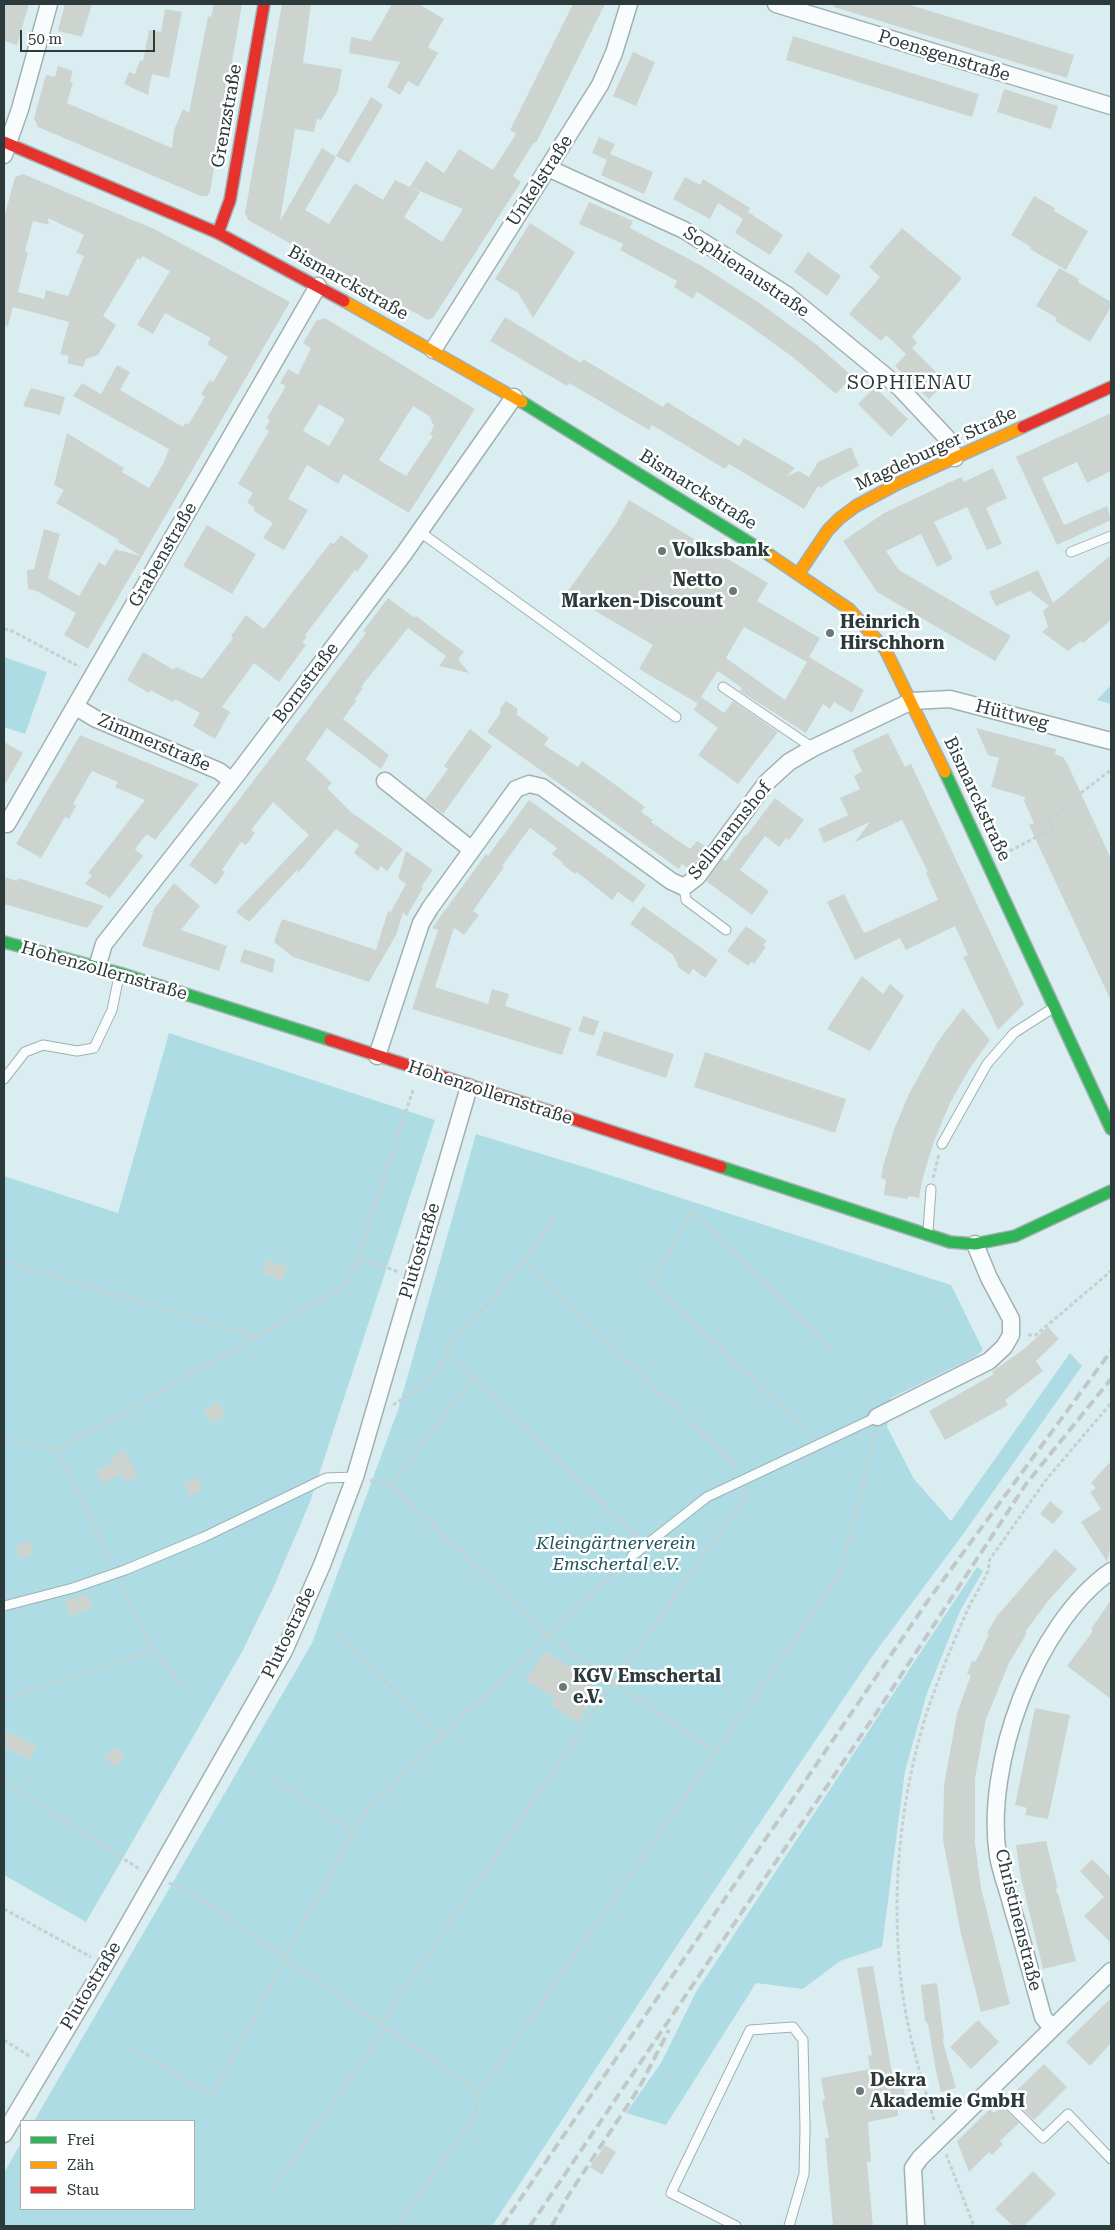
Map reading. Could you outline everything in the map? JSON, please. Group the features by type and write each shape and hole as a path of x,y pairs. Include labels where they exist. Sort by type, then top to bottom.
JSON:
{"main road":[{"name":"Grenzstraße","path":"218,233 230,200 264,4"},
{"name":"Bismarckstraße","path":"5,147 218,233 318,286 514,397 799,572 849,609 885,649 912,701 1111,1129"},
{"name":"Magdeburger Straße","path":"799,572 833,525 850,510 899,482 1111,387"},
{"name":"Hohenzollernstraße","path":"4,942 119,973 950,1242 975,1244 1015,1236 1111,1191"}],"street":[{"path":"5,147 20,109 49,4"},
{"name":"Unkelstraße","path":"433,350 600,85 614,53 628,4"},
{"name":"Poensgenstraße","path":"776,4 1111,106"},
{"name":"Sophienaustraße","path":"548,168 684,230 787,295 900,388 946,437 955,458"},
{"name":"Grabenstraße","path":"7,824 318,286"},
{"name":"Bornstraße","path":"98,967 104,944 232,781 420,532 514,397"},
{"name":"Hüttweg","path":"912,701 950,699 1111,740"},
{"name":"Sellmannshof","path":"377,1056 421,923 516,789 529,784 542,787 671,881 684,886 697,877 766,783 789,762 813,748 912,701"},
{"name":"Zimmerstraße","path":"76,707 96,719 219,770 232,781"},
{"path":"385,781 472,850"},
{"name":"Plutostraße","path":"4,2134 105,1965 153,1877 284,1651 322,1565 354,1477 469,1086"},
{"path":"877,1417 989,1361 1004,1347 1011,1335 1011,1320 989,1278 975,1244"},
{"name":"Christinenstraße","path":"1052,2028 1043,2017 998,1856 997,1811 1002,1767 1015,1712 1037,1662 1066,1616 1101,1578 1111,1571"},
{"path":"916,2226 913,2168 940,2139 1111,1971"}],"lane":[{"path":"420,532 676,718"},
{"path":"1071,552 1111,536"},
{"path":"723,687 813,748"},
{"path":"684,886 686,900 726,930"},
{"path":"4,1079 25,1052 43,1045 77,1051 94,1048 112,1010 119,973"},
{"path":"942,1144 987,1064 1014,1033 1055,1007"},
{"path":"928,1236 931,1189"},
{"path":"632,1556 707,1497 877,1417"},
{"path":"4,1606 73,1588 116,1573 204,1537 326,1478 354,1477"},
{"path":"736,2226 671,2193 750,2030 793,2027 803,2040 805,2128 804,2174 789,2226"},
{"path":"992,2088 1043,2138 1068,2114 1111,2159"}],"path":[{"path":"4,629 21,636 94,675"},
{"path":"1081,793 1111,770"},
{"path":"987,862 1052,829 1049,819 1063,810"},
{"path":"4,1439 58,1450 343,1287 353,1270 406,1110"},
{"path":"931,1189 942,1144"},
{"path":"820,1444 652,1283 692,1210 834,1349"},
{"path":"372,1415 399,1403 438,1370 449,1345 488,1304 524,1260 549,1227 552,1215"},
{"path":"357,1257 412,1277"},
{"path":"380,2024 614,1683 751,1488 746,1478 524,1260"},
{"path":"4,1261 258,1337"},
{"path":"1011,1335 1036,1335 1111,1271"},
{"path":"447,1352 646,1545"},
{"path":"390,1484 473,1378"},
{"path":"974,2226 957,2187 940,2139 915,2053 901,1980 897,1885 902,1829 914,1763 927,1714 966,1613 988,1571 990,1559 1046,1480 1111,1403"},
{"path":"397,2226 474,2116 479,2092 840,1574 876,1435 877,1417"},
{"path":"58,1450 153,1651 188,1691"},
{"path":"354,1477 390,1484 546,1635 716,1753"},
{"path":"131,2049 213,2096 285,1957 363,1815 546,1635 632,1556"},
{"path":"338,1635 442,1736"},
{"path":"4,1699 153,1651"},
{"path":"275,1778 280,1784 304,1798 352,1832"},
{"path":"4,1782 153,1877 182,1888 479,2092"},
{"path":"4,1909 105,1965"},
{"path":"271,2191 386,2028"},
{"path":"4,2040 44,2065"}],"green space":[{"path":"4,657 47,672 25,734 4,727"},
{"path":"1111,685 1111,704 1097,700"},
{"path":"169,1033 435,1120 310,1502 274,1586 242,1652 86,1922 4,1875 4,1176 118,1213"},
{"name":"Kleingärtnerverein Emschertal e.V.","path":"476,1134 951,1285 983,1350 975,1357 891,1398 887,1427 914,1479 951,1521 1070,1353 1082,1366 961,1537 871,1658 672,1953 492,2226 4,2226 4,2173 20,2145 20,2210 195,2210 195,2120 35,2120 312,1643 398,1410"},
{"path":"977,1567 983,1571 960,1611 927,1693 905,1771 882,1947 840,1961 803,1989 756,1983 666,2125 626,2113 661,2063 696,1992"}],"building":[{"path":"4,4 29,4 17,45 4,41"},
{"path":"65,4 92,4 82,37 58,31"},
{"path":"214,4 242,4 210,192 207,196 201,196 38,127 34,118 46,75 55,77 58,66 73,71 70,82 73,82 67,103 172,148 174,130 183,109 189,113 208,16 211,17"},
{"path":"282,4 311,4 303,63 342,69 338,91 321,120 317,119 314,132 295,129 280,221 322,148 336,157 305,210 329,224 355,183 383,200 395,180 420,192 404,217 442,242 463,209 410,187 426,161 444,173 459,149 493,170 516,134 510,130 573,4 605,4 536,143 534,142 513,176 521,182 433,318 428,320 248,220 245,213"},
{"path":"392,4 419,4 444,19 428,47 438,53 418,87 408,81 400,95 387,87 400,62 349,53 351,37 371,41"},
{"path":"834,4 907,4 1074,55 1067,78 834,7"},
{"path":"165,9 182,12 169,78 152,74 148,95 124,84 129,72 135,74 140,60 143,61 149,30 161,32"},
{"path":"793,36 979,94 972,117 786,60"},
{"path":"633,52 655,62 636,106 613,96"},
{"path":"1004,89 1058,106 1051,129 997,112"},
{"path":"371,97 383,105 349,163 336,156"},
{"path":"599,137 615,144 610,154 653,172 644,194 601,175 607,160 592,153"},
{"path":"23,174 154,229 290,302 88,649 64,635 76,613 37,591 28,589 27,570 34,569 44,529 60,534 48,578 79,596 99,562 105,566 115,549 141,556 118,542 119,540 56,503 64,490 54,485 67,433 124,468 122,472 149,488 163,464 169,449 73,396 82,383 101,394 117,365 130,372 120,390 183,427 185,423 188,425 205,397 201,394 210,380 213,382 228,357 207,344 211,338 165,313 153,334 137,325 170,271 142,256 141,260 138,258 103,316 116,325 98,355 86,359 83,367 67,363 69,356 60,354 69,322 13,307 8,326 4,325 4,218 15,177","holes":["48,218 84,235 76,253 84,256 68,296 46,290 44,299 18,292 28,252 25,251 33,221 49,225"]},
{"path":"685,177 700,185 703,179 750,208 748,212 783,235 770,255 735,233 743,219 718,203 710,219 673,199"},
{"path":"1034,196 1055,208 1054,211 1088,231 1066,270 1030,249 1031,247 1011,235"},
{"path":"589,202 633,221 630,228 702,266 761,304 817,345 852,376 836,394 794,358 744,322 697,292 693,299 674,287 677,281 620,250 623,244 579,224"},
{"path":"530,223 575,252 533,318 518,293 495,279"},
{"path":"902,228 962,278 912,337 917,343 912,348 946,382 929,399 895,366 906,354 886,335 881,341 849,314 880,277 869,267"},
{"path":"808,252 841,276 827,296 794,272"},
{"path":"1059,268 1079,279 1078,282 1111,302 1111,307 1090,342 1055,321 1057,318 1036,306"},
{"path":"505,317 581,363 583,359 663,407 667,402 739,446 744,438 795,468 787,476 799,471 809,477 818,462 851,447 859,466 828,482 821,488 818,486 804,509 729,464 725,469 652,425 649,430 569,383 567,386 490,341"},
{"path":"325,318 475,409 409,513 344,474 338,484 307,465 288,499 308,510 284,550 263,538 273,523 254,511 254,507 247,503 253,493 238,484 269,431 265,428 270,420 267,418 286,386 280,383 288,369 298,375 311,348 303,343 316,321","holes":["319,404 345,419 329,446 303,431","413,406 429,416 434,426 430,434 433,436 406,476 379,460"]},
{"path":"875,387 908,419 891,437 858,404"},
{"path":"31,388 65,397 60,415 23,406"},
{"path":"1111,413 1111,471 1087,483 1077,462 1042,478 1064,525 1107,506 1111,520 1057,545 1016,457"},
{"path":"993,468 1007,498 986,508 1002,544 987,550 967,507 934,522 953,559 937,567 921,534 886,551 899,570 1011,636 995,661 877,592 843,541 884,513 961,477 964,482"},
{"path":"629,500 768,583 757,601 820,638 809,657 864,690 852,713 834,702 830,709 823,704 806,733 740,691 742,688 718,671 697,703 639,669 653,645 592,609 568,591 616,524","holes":["744,627 807,662 785,700 726,658"]},
{"path":"207,525 256,554 232,594 183,566"},
{"path":"341,535 369,556 357,572 355,570 305,635 307,637 302,642 306,645 279,682 254,663 222,707 230,712 215,739 193,726 200,713 175,699 173,702 150,690 149,693 127,680 143,652 174,670 176,667 202,679 233,638 231,636 246,615 264,629 331,542 334,544"},
{"path":"1111,555 1111,620 1083,643 1081,641 1068,651 1042,632 1048,627 1043,611 1049,606 1030,591 996,606 989,592 1038,570 1053,603"},
{"path":"388,598 415,618 416,616 464,652 458,659 469,673 439,666 446,656 408,628 361,687 363,688 355,699 356,701 343,719 389,755 381,769 327,728 306,759 332,783 327,788 351,812 403,849 387,871 381,866 377,871 354,853 359,845 336,829 297,874 298,869 249,922 236,912 309,835 273,802 251,830 255,833 246,845 241,842 222,870 225,872 216,885 189,865 366,633 363,631"},
{"path":"701,697 724,713 733,701 778,732 738,784 698,755 718,728 694,710"},
{"path":"506,701 517,708 517,715 549,738 544,745 578,767 582,761 613,783 645,807 641,812 653,820 651,822 690,849 697,841 706,847 690,870 682,864 679,869 487,732 500,714 500,709"},
{"path":"976,728 1056,749 1055,754 1063,757 1068,765 1111,859 1111,1001 1029,825 1034,823 1024,801 1025,797 991,787 999,758 988,755"},
{"path":"470,729 492,746 443,814 425,800 448,769 444,766"},
{"path":"888,733 905,767 911,764 1024,1004 998,1030 963,957 968,955 955,926 906,950 900,938 855,960 827,902 844,894 864,933 938,900 926,873 928,872 902,820 855,842 870,822 824,843 818,829 848,815 840,798 860,789 854,776 862,771 852,750"},
{"path":"80,735 199,784 155,840 147,834 135,849 143,856 110,898 85,884 92,875 88,873 145,800 115,787 118,782 92,771 73,804 76,806 69,819 65,817 41,858 16,844"},
{"path":"4,742 23,753 4,786"},
{"path":"775,798 804,820 789,840 786,838 779,847 765,836 740,870 769,891 752,915 706,881 722,859 726,861"},
{"path":"529,800 646,885 633,903 618,892 612,900 577,872 575,874 562,864 552,854 557,848 530,828 502,866 504,867 473,911 479,915 464,935 454,928 435,987 488,1004 492,989 509,994 505,1006 571,1028 562,1055 412,1009 438,930 432,928 486,854 488,856"},
{"path":"406,851 433,870 421,887 423,888 407,916 403,913 396,935 369,982 293,957 274,942 282,919 376,950 388,911 390,913 406,884 398,878"},
{"path":"4,877 17,881 18,878 104,906 87,928 4,904"},
{"path":"174,883 200,906 181,930 227,946 219,971 142,946 154,909"},
{"path":"643,906 718,960 705,978 693,969 689,975 677,966 678,964 672,954 630,924"},
{"path":"746,926 767,941 763,945 766,947 754,964 751,962 748,966 727,951"},
{"path":"244,949 275,959 273,973 240,962"},
{"path":"862,976 883,994 890,984 904,996 870,1051 827,1029"},
{"path":"963,1008 990,1040 970,1068 950,1103 934,1141 919,1198 908,1196 908,1199 884,1195 886,1180 881,1178 895,1127 909,1094 937,1043"},
{"path":"583,1016 599,1021 594,1036 578,1031"},
{"path":"604,1031 674,1054 666,1078 596,1055"},
{"path":"705,1052 846,1099 835,1133 694,1087"},
{"path":"267,1260 287,1267 282,1281 262,1273"},
{"path":"1048,1327 1059,1339 1036,1361 1043,1371 1005,1400 1008,1405 945,1440 929,1411 994,1374 992,1372 1025,1348"},
{"path":"218,1402 226,1415 212,1423 204,1410"},
{"path":"124,1450 138,1476 126,1482 121,1474 102,1484 96,1471 114,1462 111,1458"},
{"path":"1111,1461 1111,1544 1107,1562 1081,1522 1101,1509 1090,1492 1096,1488 1091,1483"},
{"path":"197,1477 203,1490 190,1496 184,1483"},
{"path":"1050,1501 1063,1512 1053,1524 1040,1514"},
{"path":"30,1541 35,1554 20,1558 16,1545"},
{"path":"1055,1549 1077,1569 1048,1601 1025,1632 1027,1633 1009,1663 986,1719 975,1778 975,1843 981,1888 1010,2004 981,2012 961,1934 943,1840 944,1785 957,1713 971,1675 967,1674 972,1661 975,1662 989,1634 987,1633 997,1616"},
{"path":"87,1594 93,1608 70,1616 65,1601"},
{"path":"1111,1600 1111,1699 1067,1666 1093,1631 1091,1629"},
{"name":"KGV Emschertal e.V.","path":"545,1651 593,1682 587,1691 595,1696 578,1723 550,1705 555,1698 526,1680"},
{"path":"1035,1708 1070,1715 1048,1819 1025,1815 1027,1808 1015,1805"},
{"path":"4,1731 20,1737 37,1747 29,1760 4,1746"},
{"path":"114,1747 125,1755 116,1767 104,1758"},
{"path":"1046,1841 1058,1889 1056,1887 1057,1894 1076,1961 1043,1969 1021,1878 1016,1845"},
{"path":"1092,1859 1111,1878 1111,1943 1084,1916 1104,1897 1080,1871"},
{"path":"873,1966 894,2084 903,2082 905,2097 897,2098 898,2116 868,2122 871,2162 867,2162 873,2226 833,2226 825,2138 829,2138 822,2101 825,2100 821,2078 870,2069 868,2056 872,2055 857,1968"},
{"path":"937,1983 944,2040 942,2038 956,2088 941,2092 928,2024 925,2021 921,1985"},
{"path":"1111,1998 1111,2043 1090,2066 1066,2042"},
{"path":"978,2020 999,2042 971,2069 950,2047"},
{"path":"1044,2064 1067,2087 1034,2120 1010,2097"},
{"path":"1002,2106 1019,2123 1000,2141 1003,2144 992,2155 989,2152 969,2172 957,2141 990,2109 994,2113"},
{"path":"605,2145 616,2152 602,2175 590,2167"},
{"path":"1033,2171 1056,2194 1024,2226 1013,2226 995,2209"}],"railway":[{"path":"502,2226 927,1602 1111,1351"},
{"path":"530,2226 877,1712 1026,1484 1111,1379"},
{"path":"552,2226 568,2196 639,2088 669,2030"}],"traffic: fast":[{"path":"522,402 771,556"},
{"path":"945,772 1111,1129"},
{"path":"4,942 119,973 330,1040"},
{"path":"721,1167 950,1242 975,1244 1015,1236 1111,1191"}],"traffic: slow":[{"path":"344,301 522,402"},
{"path":"799,573 828,530 856,506 899,483 1023,427"},
{"path":"771,556 849,609 885,649 945,772"}],"traffic: jam":[{"path":"218,233 230,200 264,4"},
{"path":"4,142 218,233 344,301"},
{"path":"1023,427 1111,387"},
{"path":"330,1040 721,1167"}],"place":[{"name":"Volksbank","path":"662,551"},
{"name":"Netto Marken-Discount","path":"733,591"},
{"name":"Heinrich Hirschhorn","path":"830,633"},
{"name":"KGV Emschertal e.V.","path":"563,1687"},
{"name":"Dekra Akademie GmbH","path":"860,2091"}],"district":[{"name":"SOPHIENAU","path":"910,383"}]}
